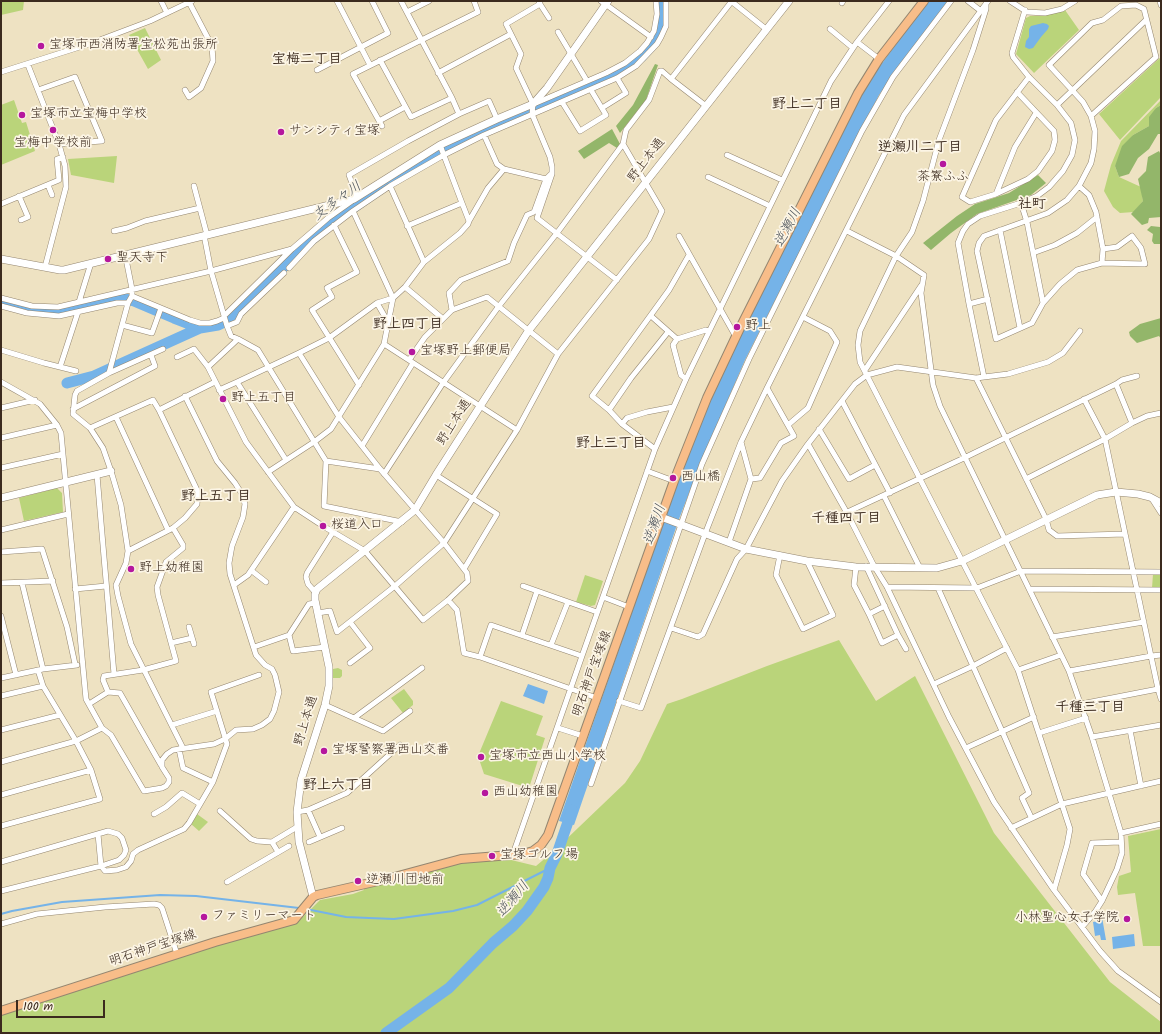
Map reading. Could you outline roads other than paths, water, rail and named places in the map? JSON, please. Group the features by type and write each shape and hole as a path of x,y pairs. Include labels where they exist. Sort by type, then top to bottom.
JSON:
{"main road":[{"name":"明石神戸宝塚線","path":"1,1011 177,954 294,920 313,897 457,860 523,854 533,851 541,845 548,836 661,517 695,427 736,337 847,113 879,59 924,1"}],"street":[{"path":"161,1 167,13"},
{"path":"337,1 370,64"},
{"path":"317,70 388,33 372,1"},
{"path":"401,1 459,114"},
{"path":"407,12 429,1"},
{"path":"405,107 381,124 353,74 370,64 478,12 474,1"},
{"path":"132,296 200,323 217,321 224,317 292,249 328,218 356,198 443,151 497,119 533,105 625,63 640,50 654,31 657,14 656,1"},
{"path":"289,268 314,241 334,225 443,151 484,135 532,113 591,90 617,78 636,66 657,44 666,26 666,1"},
{"path":"671,79 731,1 766,29"},
{"name":"野上本通","path":"313,897 301,853 297,827 297,812 301,780 325,705 330,676 315,592 319,587 402,522 415,510 529,330 789,1"},
{"path":"513,854 655,448 673,407 831,81 857,42 889,1"},
{"path":"591,784 702,464 749,359 862,132 893,77 951,1"},
{"path":"968,1 981,11"},
{"path":"1010,1 1027,12 1045,14 1062,9 1075,1"},
{"path":"1019,6 1022,1"},
{"path":"1160,1 1161,5"},
{"path":"1,72 28,65 89,44 150,21 190,2 212,46 213,62 201,88 189,97 185,90"},
{"path":"533,105 516,68 521,54 506,24 539,2 549,18"},
{"path":"617,280 537,218 552,174 550,157 532,113 533,105 571,54 605,2 651,37"},
{"path":"619,701 641,708 741,442 767,388 904,115 987,3"},
{"path":"987,3 975,44 939,140 923,201 912,232 896,256 860,331 858,345 860,362 1018,670 1070,829 1054,890"},
{"path":"1092,116 1156,57 1144,9 1136,5 1121,6 1104,20 1092,23 1049,65 1083,102 1092,116 1095,131 1094,149 1091,163 1079,186 1067,200 1048,213 984,236 978,242 978,251 996,339 1032,323 1043,302 1060,284 1077,270 1102,263 1145,264 1141,248 1132,236 1118,247 1103,249"},
{"path":"984,377 958,243 968,224 980,216 1022,203 1037,196 1049,187 1064,171 1072,155 1075,140 1071,123 1056,104 1029,77 1013,57 1012,53 1024,10"},
{"path":"1056,104 1146,20"},
{"path":"830,29 853,48"},
{"path":"558,32 587,81"},
{"path":"438,73 511,34"},
{"path":"857,42 879,59"},
{"path":"380,60 410,117 452,98"},
{"path":"28,65 64,157 65,166 66,187 45,268"},
{"path":"384,474 443,383 499,306 557,233 623,144 626,130 649,100 660,71 706,106"},
{"path":"38,90 75,77 102,141 59,144"},
{"path":"1017,92 1054,131 1055,140 1052,151 1038,171 1028,180 996,194 970,202 962,197 996,120 1017,92 1029,77"},
{"path":"602,108 626,93 617,78"},
{"path":"562,102 580,131 606,115 591,90"},
{"path":"356,198 349,175 408,141 459,114 489,101 497,119"},
{"path":"996,194 1015,147 1036,113"},
{"path":"484,135 497,164 504,169 546,179"},
{"path":"318,613 330,611 337,632 395,586 444,543 517,430 558,354 649,239 662,211 623,144"},
{"path":"443,151 468,221"},
{"path":"727,155 782,180"},
{"path":"1,204 59,180 57,159 64,157"},
{"path":"219,390 329,338 377,303 393,298 405,287 424,262 460,233 468,224 468,221 488,188 504,169"},
{"path":"452,310 449,294 461,280 508,261 514,243 527,215 534,212 546,179 552,174"},
{"path":"708,177 770,206"},
{"path":"48,185 52,195"},
{"path":"194,186 200,208 211,271 231,336 258,350 326,461 324,506 402,522"},
{"path":"390,186 424,262"},
{"path":"1079,186 1089,195 1097,217 1103,249 1102,263"},
{"path":"19,196 28,217 21,220"},
{"path":"1,260 61,270 356,198"},
{"path":"408,226 462,203"},
{"path":"1022,203 1043,302"},
{"path":"114,231 145,221 200,208"},
{"path":"268,472 331,429 384,344 393,298 353,211"},
{"path":"1033,253 1055,246 1077,233 1097,217"},
{"path":"334,225 357,272 327,288 332,297 312,310 359,385"},
{"path":"1000,230 1020,328"},
{"path":"846,231 896,256 924,275 921,293 933,385 940,406 1069,671 1086,718 1121,833 1122,853 1117,869 1102,901 1082,927"},
{"path":"679,236 736,337"},
{"path":"1,298 32,306 58,307 211,271 292,249"},
{"path":"108,373 128,303 132,296 125,254"},
{"path":"655,448 622,424 609,410 592,396 669,290 689,255"},
{"path":"79,302 91,263"},
{"path":"227,326 237,322 241,314 284,273"},
{"path":"671,628 698,636 703,634 737,559 746,549 782,481 819,429 855,384 866,373 922,285"},
{"path":"405,287 442,318"},
{"path":"362,446 425,337 442,318 452,310 487,297 558,354"},
{"path":"969,304 988,299"},
{"path":"1,306 27,313 59,316 117,303 128,303"},
{"path":"377,303 388,322"},
{"path":"122,325 152,333 161,308"},
{"path":"60,367 78,312"},
{"path":"651,316 677,339"},
{"path":"788,425 808,408 837,342 830,331 803,317"},
{"path":"686,379 681,375 673,347 677,339 706,330 709,331"},
{"path":"866,373 897,367 976,378 1008,374 1048,362 1063,353 1080,331"},
{"path":"609,410 631,378 668,332"},
{"path":"208,367 238,339"},
{"path":"384,344 517,430"},
{"path":"177,357 194,349 208,367 243,438 294,507 365,551 423,620 448,600 468,581 467,573 444,543 384,474 339,417 299,353"},
{"path":"1,350 76,371"},
{"path":"163,350 108,373 77,391 75,395 73,414 90,428 103,448 121,505 128,551 126,563 116,585 131,644 172,725 181,748 183,768 213,782"},
{"path":"73,409 155,366 151,355"},
{"path":"841,515 964,458 1122,380 1137,376"},
{"path":"976,378 1046,519 1049,530 1058,536 1125,534"},
{"path":"1,382 40,404 57,425 61,433 86,699 102,728 111,735 144,791 166,786 169,782 169,778 120,693 108,692 89,704"},
{"path":"159,410 215,382"},
{"path":"237,382 286,460"},
{"path":"1116,384 1132,423"},
{"path":"751,479 760,478 781,443 794,436 767,388"},
{"path":"162,767 162,760 173,750 214,744 225,739 236,730 253,729 262,725 270,719 277,702 279,692 272,669 265,665 256,655 230,574 229,563 232,546 243,517 245,504 242,494 217,461 210,449 185,396"},
{"path":"1084,399 1105,439 1161,699"},
{"path":"1,408 35,400"},
{"path":"90,428 152,400 159,410 198,492 197,504 185,518 170,529 128,551"},
{"path":"842,401 890,493"},
{"path":"622,424 627,418 673,407"},
{"path":"1026,480 1105,439 1132,423 1147,416 1161,413"},
{"path":"108,692 103,678 104,676 143,670 176,661 157,587 166,562 182,548 183,545 170,529 116,417"},
{"path":"1,438 57,425"},
{"path":"819,429 849,479 875,465"},
{"path":"729,542 751,479 741,442"},
{"path":"808,444 847,512 886,587 994,802 1054,890 1100,951 1118,971 1161,1002"},
{"path":"1,468 63,454"},
{"path":"326,461 380,469"},
{"path":"647,471 674,481"},
{"path":"1,498 111,472"},
{"path":"97,475 114,674"},
{"path":"436,475 497,514 464,569"},
{"path":"661,517 746,549 808,561 856,567 874,566 937,568 962,561 1098,495 1116,492 1138,494 1161,503"},
{"path":"884,496 920,568"},
{"path":"1151,498 1161,513"},
{"path":"234,585 252,571 294,507"},
{"path":"1,530 68,514"},
{"path":"315,592 308,584 306,577 307,573 333,532"},
{"path":"1,552 42,549 53,581 75,664"},
{"path":"780,555 776,575 803,629 833,615 808,561"},
{"path":"866,566 906,649"},
{"path":"856,567 854,586 882,643 898,635"},
{"path":"252,571 266,582"},
{"path":"886,587 977,588 1021,571 1161,572"},
{"path":"1,583 53,581"},
{"path":"1,826 100,799 91,770 44,686 22,583"},
{"path":"75,589 106,586"},
{"path":"523,586 597,612"},
{"path":"938,588 1029,793 1022,798 1031,817"},
{"path":"1030,589 1161,590"},
{"path":"522,635 537,590"},
{"path":"603,597 629,607"},
{"path":"448,600 457,610 464,653 480,657 570,690 597,698"},
{"path":"551,645 568,602"},
{"path":"254,647 289,635 309,604 316,604"},
{"path":"869,614 885,606"},
{"path":"1,616 16,675"},
{"path":"350,622 370,648 350,663"},
{"path":"1052,637 1144,622"},
{"path":"480,657 491,625 582,656"},
{"path":"189,628 194,644"},
{"path":"289,635 293,651 325,647"},
{"path":"171,643 192,638"},
{"path":"934,684 1007,648"},
{"path":"1018,670 1061,655"},
{"path":"1069,671 1151,656 1161,656"},
{"path":"1,678 40,669 75,664 82,665"},
{"path":"354,718 422,668"},
{"path":"98,834 101,866 105,870 117,870 126,868 133,854 138,850 184,829 213,782 227,744 211,692 259,675"},
{"path":"1,696 44,686"},
{"path":"1081,704 1158,689"},
{"path":"325,705 383,731 410,711"},
{"path":"172,725 217,711"},
{"path":"1,730 60,714"},
{"path":"966,748 1034,717"},
{"path":"1039,733 1086,718"},
{"path":"1092,737 1161,725"},
{"path":"1,762 76,741 102,728"},
{"path":"558,728 583,736"},
{"path":"1130,730 1141,786"},
{"path":"297,812 308,810 347,793 400,745"},
{"path":"1,794 91,770"},
{"path":"1011,828 1031,817 1062,804 1161,781"},
{"path":"154,814 166,807 182,793 200,804"},
{"path":"308,810 320,837"},
{"path":"220,811 251,839 272,842 297,827"},
{"path":"1121,833 1161,824"},
{"path":"309,842 342,828"},
{"path":"1,862 108,831 118,834 122,838 126,850 124,856 119,860 101,866 1,891"},
{"path":"272,842 278,852"},
{"path":"1102,901 1083,874 1092,843 1121,842"},
{"path":"227,882 289,846"},
{"path":"1,924 14,919 37,914 154,904 159,905 162,908 177,954"}],"water":[{"path":"928,1 948,1 879,95 745,360 701,462 679,519 574,825 559,821 666,514 706,407 866,85"},
{"path":"1043,23 1049,26 1048,29 1033,48 1029,49 1025,47 1031,26"},
{"path":"528,684 548,691 544,704 523,696"},
{"path":"1102,917 1106,940 1101,940 1100,935 1095,936 1093,922 1098,921 1098,918"},
{"path":"1134,934 1135,946 1113,949 1112,937"}],"waterway":[{"name":"支多々川","path":"1,302 23,309 55,312 122,298 134,301 200,328 218,325 234,317 305,245 337,219 396,178 449,147 628,67 641,57 651,46 659,31 661,1"},
{"path":"67,383 94,376 200,328"},
{"name":"逆瀬川","path":"386,1033 449,988 527,911 544,887 572,810"},
{"path":"306,909 346,917 394,919 453,911 477,905 550,868"},
{"path":"1,914 62,902 160,895 196,896 299,908"}],"place":[{"name":"宝塚市西消防署宝松苑出張所","path":"41,46"},
{"name":"宝塚市立宝梅中学校","path":"22,115"},
{"name":"宝梅中学校前","path":"53,130"},
{"name":"サンシティ宝塚","path":"281,132"},
{"name":"茶寮ふふ","path":"943,164"},
{"name":"聖天寺下","path":"108,259"},
{"name":"野上","path":"737,327"},
{"name":"宝塚野上郵便局","path":"412,352"},
{"name":"野上五丁目","path":"223,399"},
{"name":"西山橋","path":"673,478"},
{"name":"桜道入口","path":"323,526"},
{"name":"野上幼稚園","path":"131,569"},
{"name":"宝塚警察署西山交番","path":"324,751"},
{"name":"宝塚市立西山小学校","path":"481,757"},
{"name":"西山幼稚園","path":"485,793"},
{"name":"宝塚ゴルフ場","path":"492,856"},
{"name":"逆瀬川団地前","path":"358,881"},
{"name":"ファミリーマート","path":"204,917"},
{"name":"小林聖心女子学院","path":"1127,919"}],"district":[{"name":"宝梅二丁目","path":"307,61"},
{"name":"野上二丁目","path":"807,106"},
{"name":"逆瀬川二丁目","path":"920,149"},
{"name":"社町","path":"1032,206"},
{"name":"野上四丁目","path":"408,326"},
{"name":"野上三丁目","path":"611,445"},
{"name":"野上五丁目","path":"216,498"},
{"name":"千種四丁目","path":"846,520"},
{"name":"千種三丁目","path":"1090,709"},
{"name":"野上六丁目","path":"338,787"}]}
